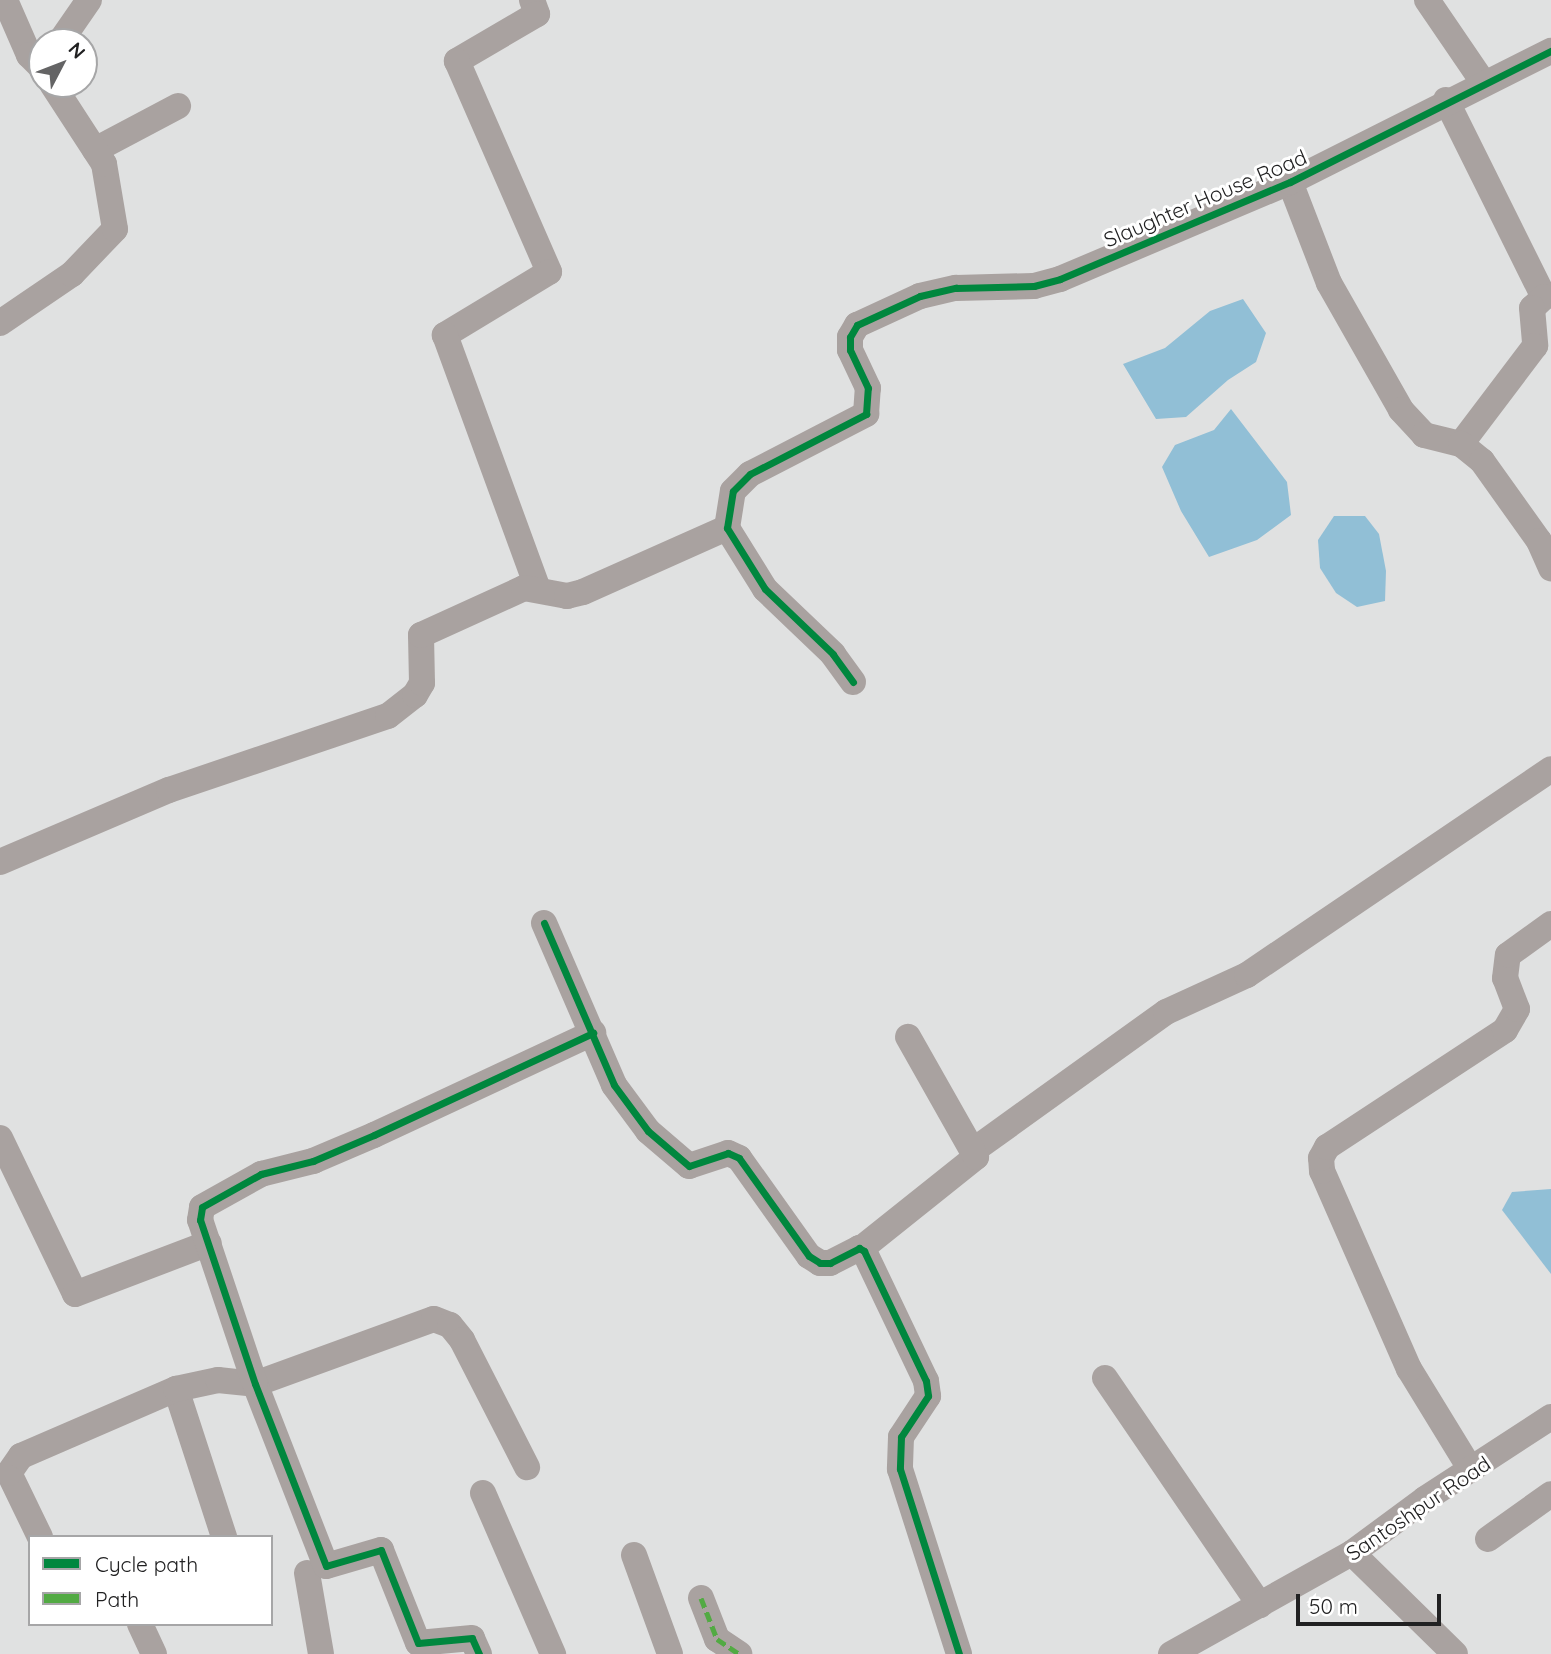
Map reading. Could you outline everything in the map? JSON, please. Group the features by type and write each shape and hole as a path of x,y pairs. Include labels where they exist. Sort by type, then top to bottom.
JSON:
{"street":[{"path":"5,0 28,53"},
{"path":"70,28 89,0"},
{"path":"532,0 537,14 457,61 549,272 445,335 537,587"},
{"path":"1427,0 1483,82"},
{"name":"Slaughter House Road","path":"727,528 733,491 750,474 866,414 868,388 850,350 850,337 858,325 919,296 956,288 1034,286 1060,279 1290,182 1446,100 1551,51"},
{"path":"0,323 72,274 115,229 104,164 61,98"},
{"path":"1446,100 1544,297 1532,308 1535,346 1461,443"},
{"path":"95,150 178,106"},
{"path":"1290,182 1329,283 1401,410 1424,435 1461,443 1482,461 1539,541 1551,568"},
{"path":"0,862 169,790 388,716 415,695 422,683 421,635 524,588 537,587 567,596 583,592 727,528 765,589 833,654 853,682"},
{"path":"974,1150 1166,1012 1247,975 1551,769"},
{"path":"544,923 631,1113 677,1160 696,1167 729,1153 738,1158 809,1256 820,1263 830,1263 862,1248 970,1165 976,1157 908,1037"},
{"path":"1471,1470 1409,1369 1322,1171 1321,1158 1327,1147 1505,1030 1517,1009 1505,978 1508,955 1551,924"},
{"path":"479,1654 472,1638 418,1643 381,1550 326,1566 255,1384 200,1220 202,1207 261,1174 313,1161 593,1033"},
{"path":"0,1138 75,1294 209,1242"},
{"path":"862,1248 926,1381 928,1396 901,1437 900,1469 960,1654"},
{"path":"39,1535 12,1484 13,1464 176,1389 218,1380 255,1384 443,1320 461,1340 527,1467"},
{"path":"1105,1378 1260,1605"},
{"path":"176,1389 223,1535"},
{"name":"Santoshpur Road","path":"1171,1654 1352,1553 1551,1417"},
{"path":"483,1493 554,1654"},
{"path":"1488,1539 1551,1494"},
{"path":"1352,1553 1455,1654"},
{"path":"634,1555 670,1654"},
{"path":"307,1573 321,1654"},
{"path":"701,1598 717,1639 740,1654"},
{"path":"141,1626 154,1654"}],"water":[{"path":"1243,299 1266,333 1256,362 1228,380 1186,417 1156,419 1123,364 1165,348 1210,311"},
{"path":"1231,409 1287,482 1291,515 1257,540 1209,557 1181,511 1162,467 1175,445 1214,430"},
{"path":"1334,516 1365,516 1379,534 1386,571 1385,601 1357,607 1336,593 1320,568 1318,540"},
{"path":"1551,1189 1551,1274 1502,1210 1512,1192"}],"marked path":[{"path":"701,1598 717,1639 739,1654"}],"cycle path":[{"path":"853,682 833,654 765,589 727,528 733,491 750,474 866,414 868,388 850,350 850,337 857,325 920,296 956,288 1034,286 1060,279 1290,182 1551,51"},
{"path":"544,923 614,1085 648,1131 689,1166 728,1153 739,1158 809,1256 820,1263 830,1263 859,1248 864,1251 926,1381 928,1396 901,1437 900,1469 959,1654"},
{"path":"479,1654 472,1638 418,1643 381,1550 326,1566 255,1384 200,1220 202,1207 261,1174 313,1161 593,1033"}]}
